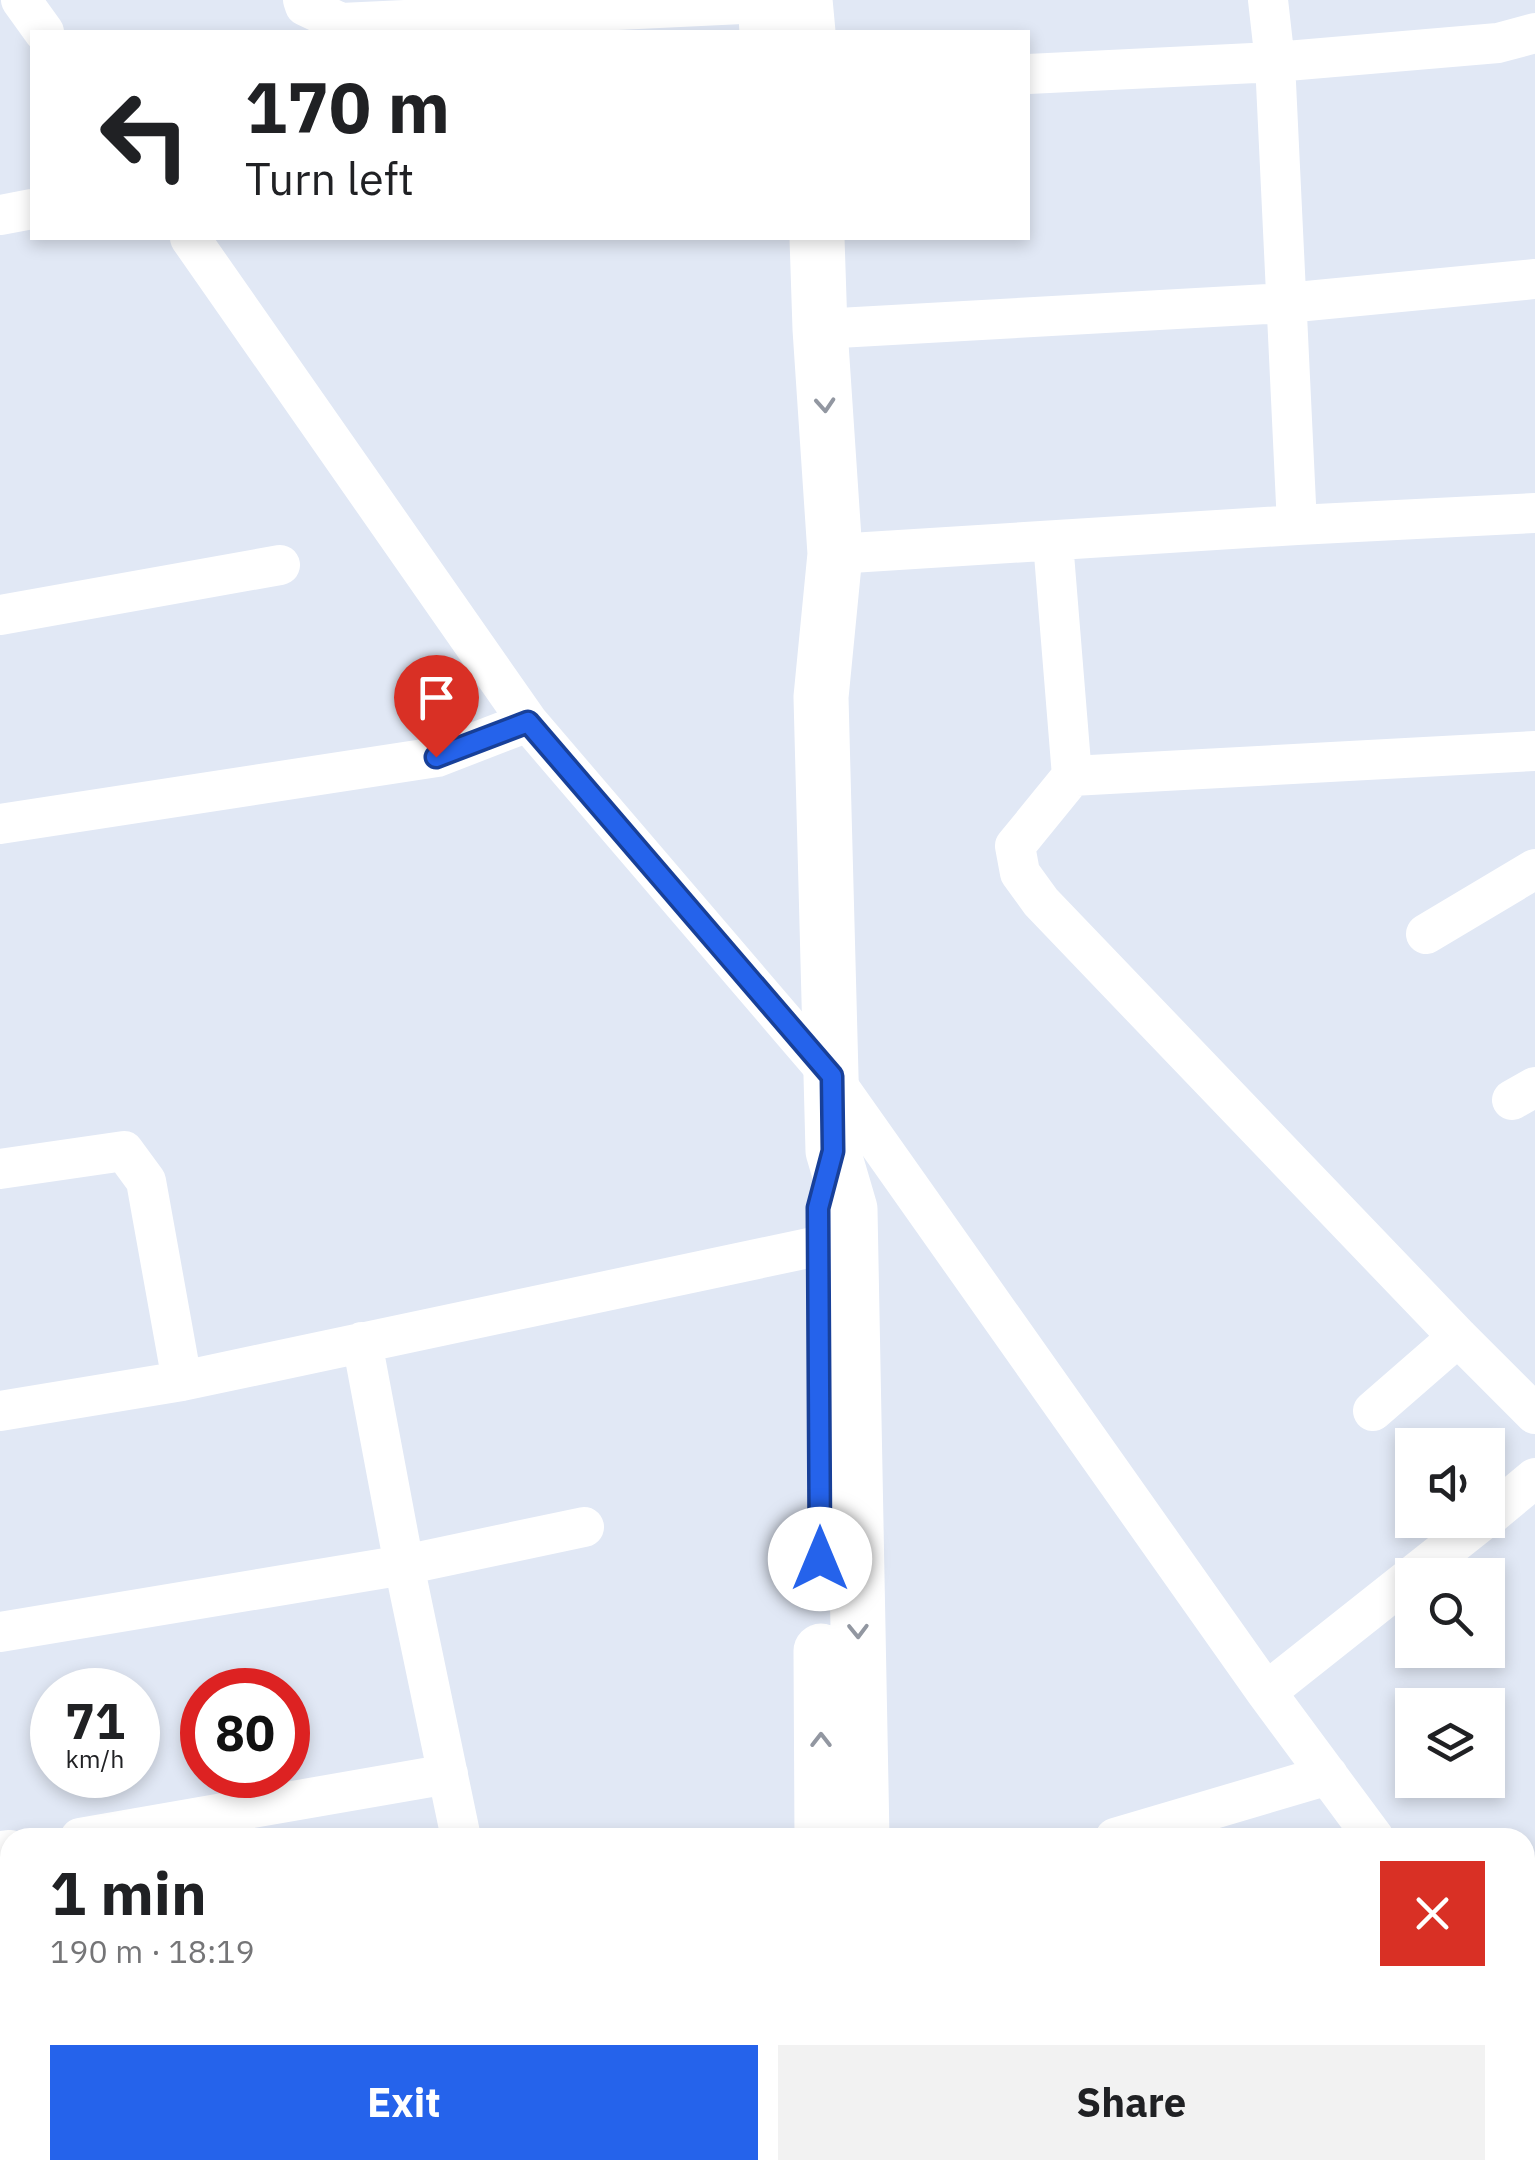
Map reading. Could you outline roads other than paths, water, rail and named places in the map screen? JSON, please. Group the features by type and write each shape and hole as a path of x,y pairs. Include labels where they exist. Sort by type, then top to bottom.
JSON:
{"highway":[{"path":"780,240 796,556 821,697"},
{"path":"817,240 835,554 821,697 833,1151 818,1208 827,1828"},
{"path":"827,1828 850,1209 833,1151"}],"street":[{"path":"21,0 43,30"},
{"path":"303,0 305,6 341,24 782,14"},
{"path":"1268,0 1275,62 1297,525"},
{"path":"1030,74 1275,62 1498,43 1535,33"},
{"path":"0,215 30,209"},
{"path":"191,240 528,722 832,1076 1266,1692 1367,1828"},
{"path":"820,329 1286,303 1535,279"},
{"path":"835,554 1535,513"},
{"path":"1053,542 1072,776 1015,846 1020,874 1041,902 1535,1414"},
{"path":"0,615 280,565"},
{"path":"0,824 436,757 528,722"},
{"path":"1072,776 1535,751"},
{"path":"1426,934 1535,870"},
{"path":"0,1169 124,1151 146,1181 182,1381"},
{"path":"0,1412 182,1381 818,1246"},
{"path":"1373,1411 1458,1338"},
{"path":"362,1342 459,1828"},
{"path":"1505,1502 1535,1478"},
{"path":"0,1632 404,1565 584,1527"},
{"path":"1266,1692 1459,1538"},
{"path":"138,1828 448,1774"},
{"path":"1149,1828 1328,1775"}]}
